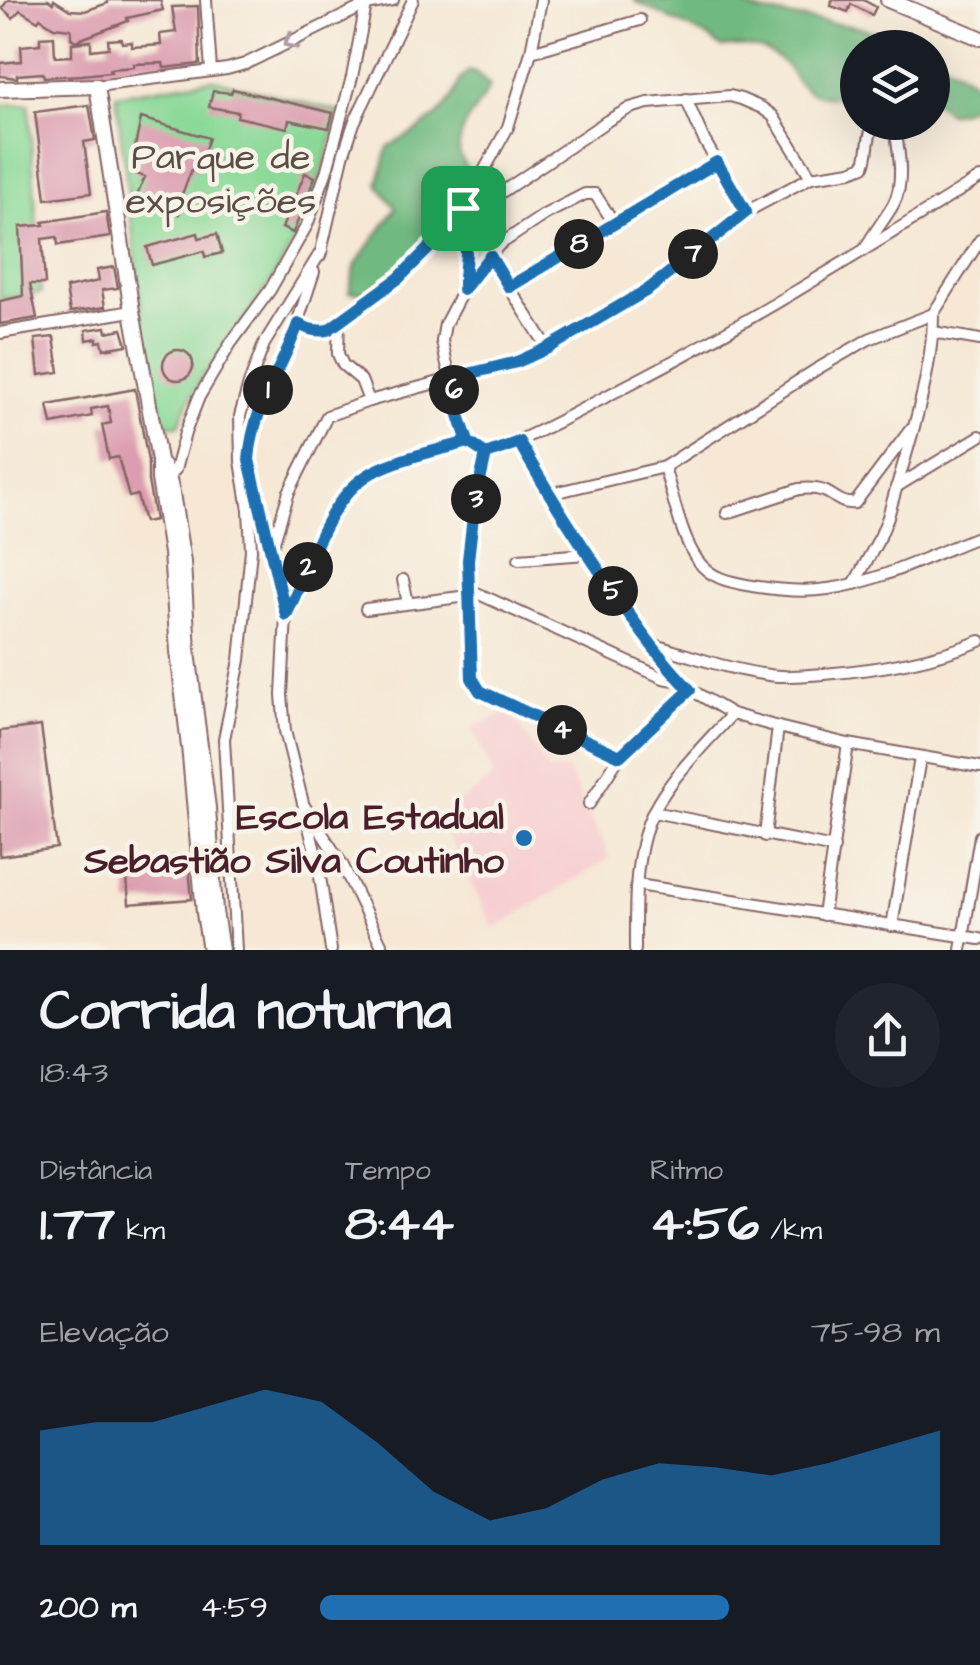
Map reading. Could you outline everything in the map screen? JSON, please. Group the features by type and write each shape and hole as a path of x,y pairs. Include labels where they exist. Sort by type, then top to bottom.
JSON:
{"street":[{"path":"206,0 211,70"},
{"path":"0,88 97,86 245,64 367,3 393,0"},
{"path":"331,950 318,863 284,731 286,615 245,461 262,400 289,348 322,250 354,123 413,0"},
{"path":"463,290 464,213 508,128 531,52 541,0"},
{"path":"888,0 980,38"},
{"path":"164,478 175,470 180,459 185,432 199,397 270,290 307,225 326,173 352,77 367,3"},
{"path":"531,52 640,20"},
{"path":"97,86 132,311 164,478 220,950"},
{"path":"298,324 320,332 328,330 399,278 464,213 630,108 730,96 762,108 773,116 811,177"},
{"path":"686,99 704,140 746,212"},
{"path":"271,551 289,492 325,418 332,413 517,362 548,348 649,289 746,212 811,177 864,166 869,140"},
{"path":"865,250 895,202 899,185 897,140"},
{"path":"509,287 717,162"},
{"path":"486,454 519,442 763,312 980,178"},
{"path":"486,454 468,442 442,341 445,324 463,290 499,244 590,192 614,223"},
{"path":"549,494 664,467 869,339 932,314 980,240"},
{"path":"236,950 224,739 240,660 251,550 240,416 264,344 322,250"},
{"path":"490,256 548,348"},
{"path":"0,333 132,311"},
{"path":"854,584 880,537 914,425 933,332 932,314"},
{"path":"339,320 338,354 361,380 369,401"},
{"path":"933,332 980,340"},
{"path":"728,514 810,488 846,504 855,502 914,425"},
{"path":"896,487 980,436"},
{"path":"286,615 314,549 343,498 367,475 390,464 468,442"},
{"path":"519,442 587,554 650,644 686,685"},
{"path":"486,454 468,560 474,685 497,700 620,756"},
{"path":"664,467 690,549 712,576 732,582 804,591 854,584 980,536"},
{"path":"519,559 587,554"},
{"path":"403,580 408,603"},
{"path":"366,609 468,593 686,685 732,714 848,744 980,767"},
{"path":"650,644 742,670 788,676 897,666 980,641"},
{"path":"589,804 620,756 686,685"},
{"path":"635,950 638,884 645,832 653,812 732,714"},
{"path":"765,836 778,727"},
{"path":"823,915 848,744"},
{"path":"196,755 204,912 210,950"},
{"path":"892,926 920,758"},
{"path":"301,801 342,864 384,950"},
{"path":"653,812 834,848"},
{"path":"961,950 980,836"},
{"path":"638,884 980,939"}],"shaded area":[{"name":"Escola Estadual Sebastião Silva Coutinho","path":"510,712 549,771 567,769 610,858 494,929 438,817 494,777 472,727"}],"green space":[{"path":"633,0 733,2 761,12 868,30 840,30 840,97 806,90 781,61 766,52 749,47 722,48"},
{"path":"950,66 980,85 978,100 950,113"},
{"path":"469,71 489,85 459,143 469,180 464,195 446,199 432,186 424,196 433,237 364,293 349,292 356,264 396,208 378,185 388,147 438,114"},
{"name":"Parque de exposições","path":"213,79 339,112 310,204 279,268 206,372 179,425 163,425 146,344 116,95"},
{"path":"29,104 41,293 0,299 0,105"}],"building":[{"path":"8,0 54,0 70,10 85,11 108,3 107,0 160,0 163,10 127,18 128,21 76,41 71,38 71,29 54,27 20,10 13,18 2,8"},
{"path":"832,0 863,0 876,7 872,15 851,4 848,12 831,6"},
{"path":"198,6 200,64 164,68 163,63 134,64 110,69 111,72 82,75 0,76 0,63 22,61 21,46 40,44 40,37 54,36 55,57 72,56 72,43 91,41 91,50 109,48 108,40 121,39 122,43 132,42 132,47 161,45 160,34 176,32 172,7"},
{"path":"233,89 333,113 329,128 289,120 287,128 209,107 213,91 231,93"},
{"path":"89,105 95,140 84,142 91,193 46,199 35,112"},
{"path":"141,118 209,138 180,199 185,201 179,214 136,198 145,177 134,173 141,155 134,152"},
{"path":"305,173 315,177 293,233 282,228"},
{"path":"106,212 110,237 58,245 57,237 42,239 45,284 30,284 37,318 0,324 0,301 23,296 20,227"},
{"path":"198,233 199,238 217,234 222,253 205,257 204,251 152,265 147,247"},
{"path":"114,267 118,288 102,290 105,307 70,312 66,288 99,281 97,270"},
{"path":"106,327 107,332 122,329 127,345 104,349 97,338 87,340 86,330"},
{"path":"54,337 59,372 39,375 35,339"},
{"path":"178,350 189,354 193,365 189,376 178,380 167,376 163,365 167,354"},
{"path":"135,389 155,520 144,522 137,495 129,497 118,457 109,459 102,425 111,423 108,406 91,409 92,416 52,424 48,405"},
{"path":"41,726 57,848 0,856 0,731"},
{"path":"188,858 192,899 129,904 126,865"}],"place":[{"name":"Escola Estadual Sebastião Silva Coutinho","path":"524,838"}],"route":[{"path":"463,208 399,278 328,330 320,332 298,324 262,400 251,435 249,460 286,615 328,522 343,498 367,475 390,464 468,442 486,454 468,560 474,685 620,756 690,690 650,644 587,554 519,442 486,454 468,442 452,378 517,362 548,348 649,289 746,212 717,162 509,287 490,256 463,290 463,208"}]}
